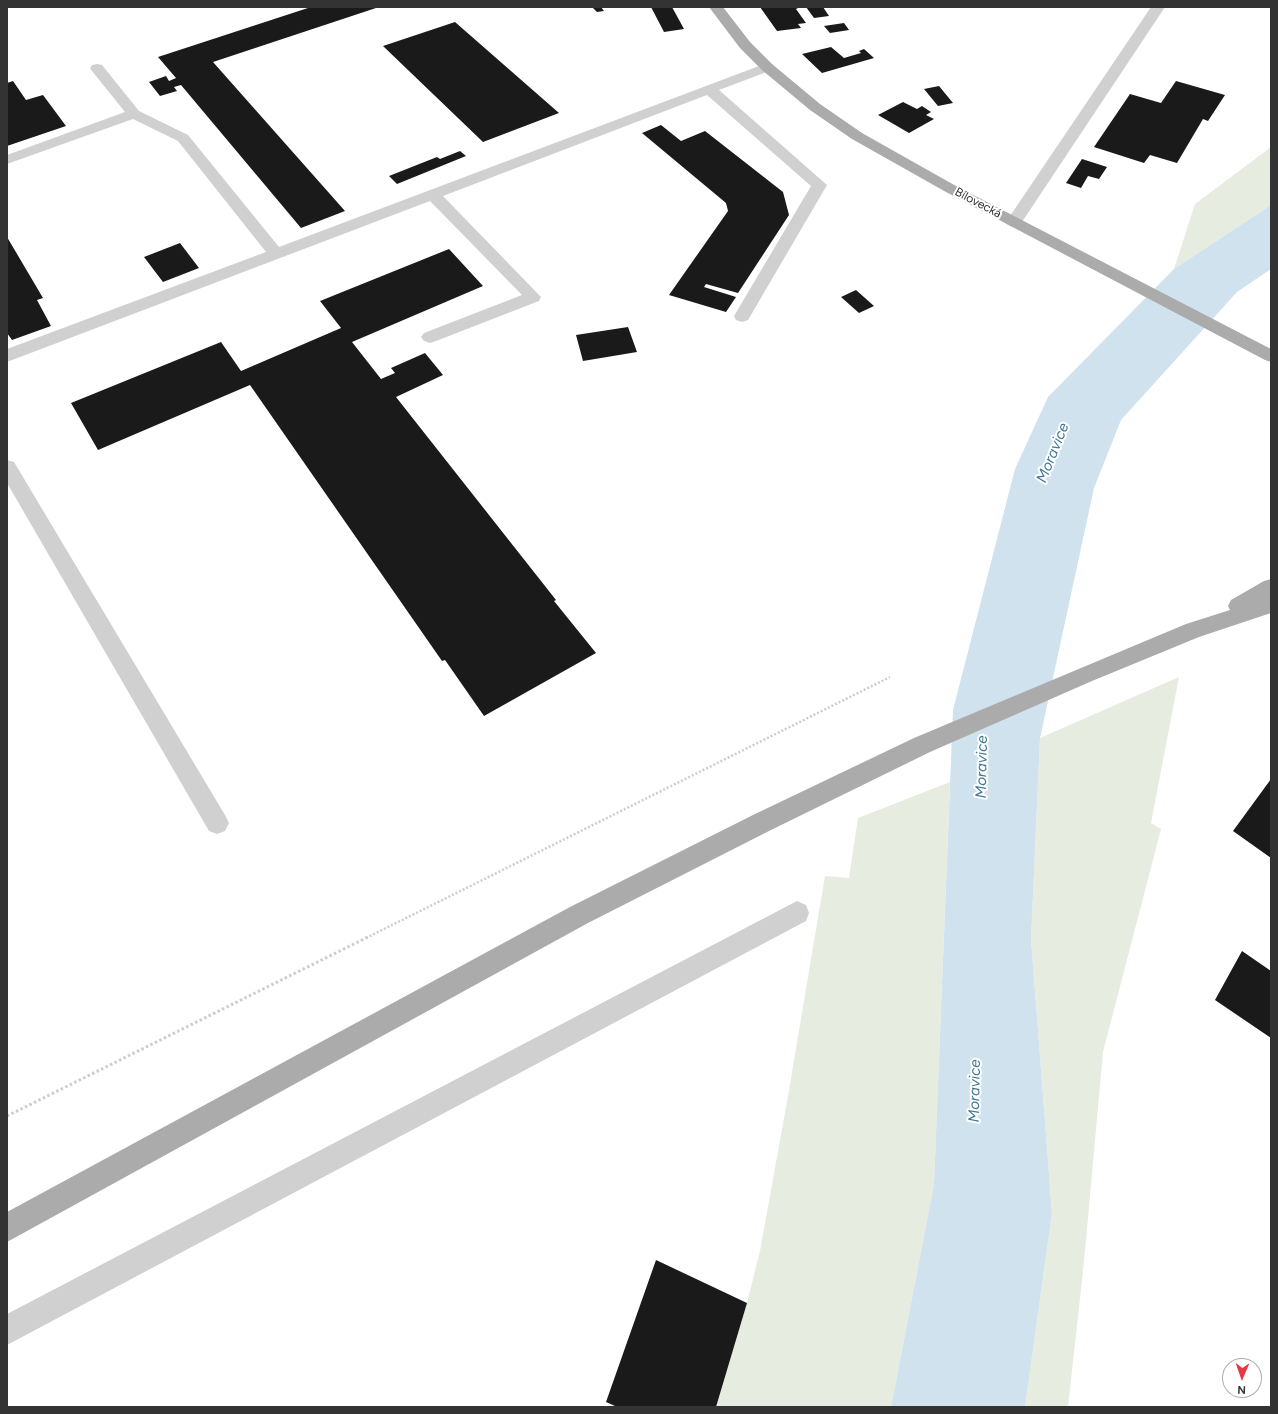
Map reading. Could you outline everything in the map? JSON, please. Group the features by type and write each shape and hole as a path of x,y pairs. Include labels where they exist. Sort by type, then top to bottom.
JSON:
{"main road":[{"name":"Bílovecká","path":"716,7 745,45 767,67 815,107 857,136 910,167 1271,356"},
{"path":"1193,630 1271,588"},
{"path":"7,1228 579,916 761,823 956,730 1084,675 1193,630 1271,605"}],"street":[{"path":"1014,222 1158,7"},
{"path":"7,356 767,67"},
{"path":"97,68 134,114 183,138 276,254"},
{"path":"709,89 819,185 742,316"},
{"path":"7,160 134,114"},
{"path":"430,337 533,297 432,194"},
{"path":"7,466 217,823"},
{"path":"7,1330 797,914"}],"path":[{"path":"7,1116 890,677"}],"shaded area":[{"path":"1271,147 1271,205 1174,269 1195,204"},
{"path":"1179,677 1151,823 1161,829 1103,1052 1084,1262 1068,1407 1025,1407 1052,1213 1031,939 1040,738"},
{"path":"950,782 934,1184 891,1407 716,1407 747,1303 760,1251 825,876 849,878 858,818"}],"water":[{"name":"Moravice","path":"1271,205 1271,269 1237,292 1121,420 1094,488 1040,738 1031,939 1052,1213 1025,1407 891,1407 934,1184 953,710 1015,469 1048,397 1174,269"}],"building":[{"path":"311,7 379,7 213,62 345,211 301,228 181,85 174,87 177,91 160,96 149,82 166,76 169,81 176,78 158,57"},
{"path":"592,7 601,7 604,11 597,12"},
{"path":"651,7 672,7 684,29 664,32"},
{"path":"760,7 800,7 796,9 806,23 798,24 801,28 777,31"},
{"path":"806,7 823,7 829,16 814,18"},
{"path":"455,22 559,113 483,142 383,46"},
{"path":"844,23 849,30 830,33 824,26"},
{"path":"831,47 844,58 861,53 859,51 864,49 874,58 822,73 802,54"},
{"path":"13,81 26,100 43,95 66,126 7,146 7,83"},
{"path":"1176,81 1225,95 1208,121 1203,119 1177,163 1150,155 1144,163 1094,147 1130,94 1161,103"},
{"path":"939,86 953,103 938,106 924,89"},
{"path":"903,102 917,109 922,106 931,112 926,115 934,119 909,133 878,115"},
{"path":"661,125 681,141 705,131 783,192 789,215 738,293 706,284 704,287 736,297 726,312 669,295 728,211 726,203 642,133"},
{"path":"460,151 466,156 397,184 389,176 437,157 440,159"},
{"path":"1082,159 1107,167 1099,179 1088,176 1081,188 1066,183"},
{"path":"7,237 43,298 37,300 51,326 12,340 7,333"},
{"path":"180,243 199,268 163,282 144,257"},
{"path":"449,249 483,286 352,342 381,379 395,373 391,368 425,353 443,375 396,397 596,653 484,716 445,660 442,661 250,385 98,450 71,403 221,342 241,371 341,328 320,301"},
{"path":"856,290 874,306 859,313 841,297"},
{"path":"628,327 637,352 583,361 576,335"},
{"path":"1271,779 1271,858 1233,831"},
{"path":"1242,951 1271,971 1271,1038 1215,1000"},
{"path":"656,1260 747,1303 716,1407 615,1407 606,1402"}]}
